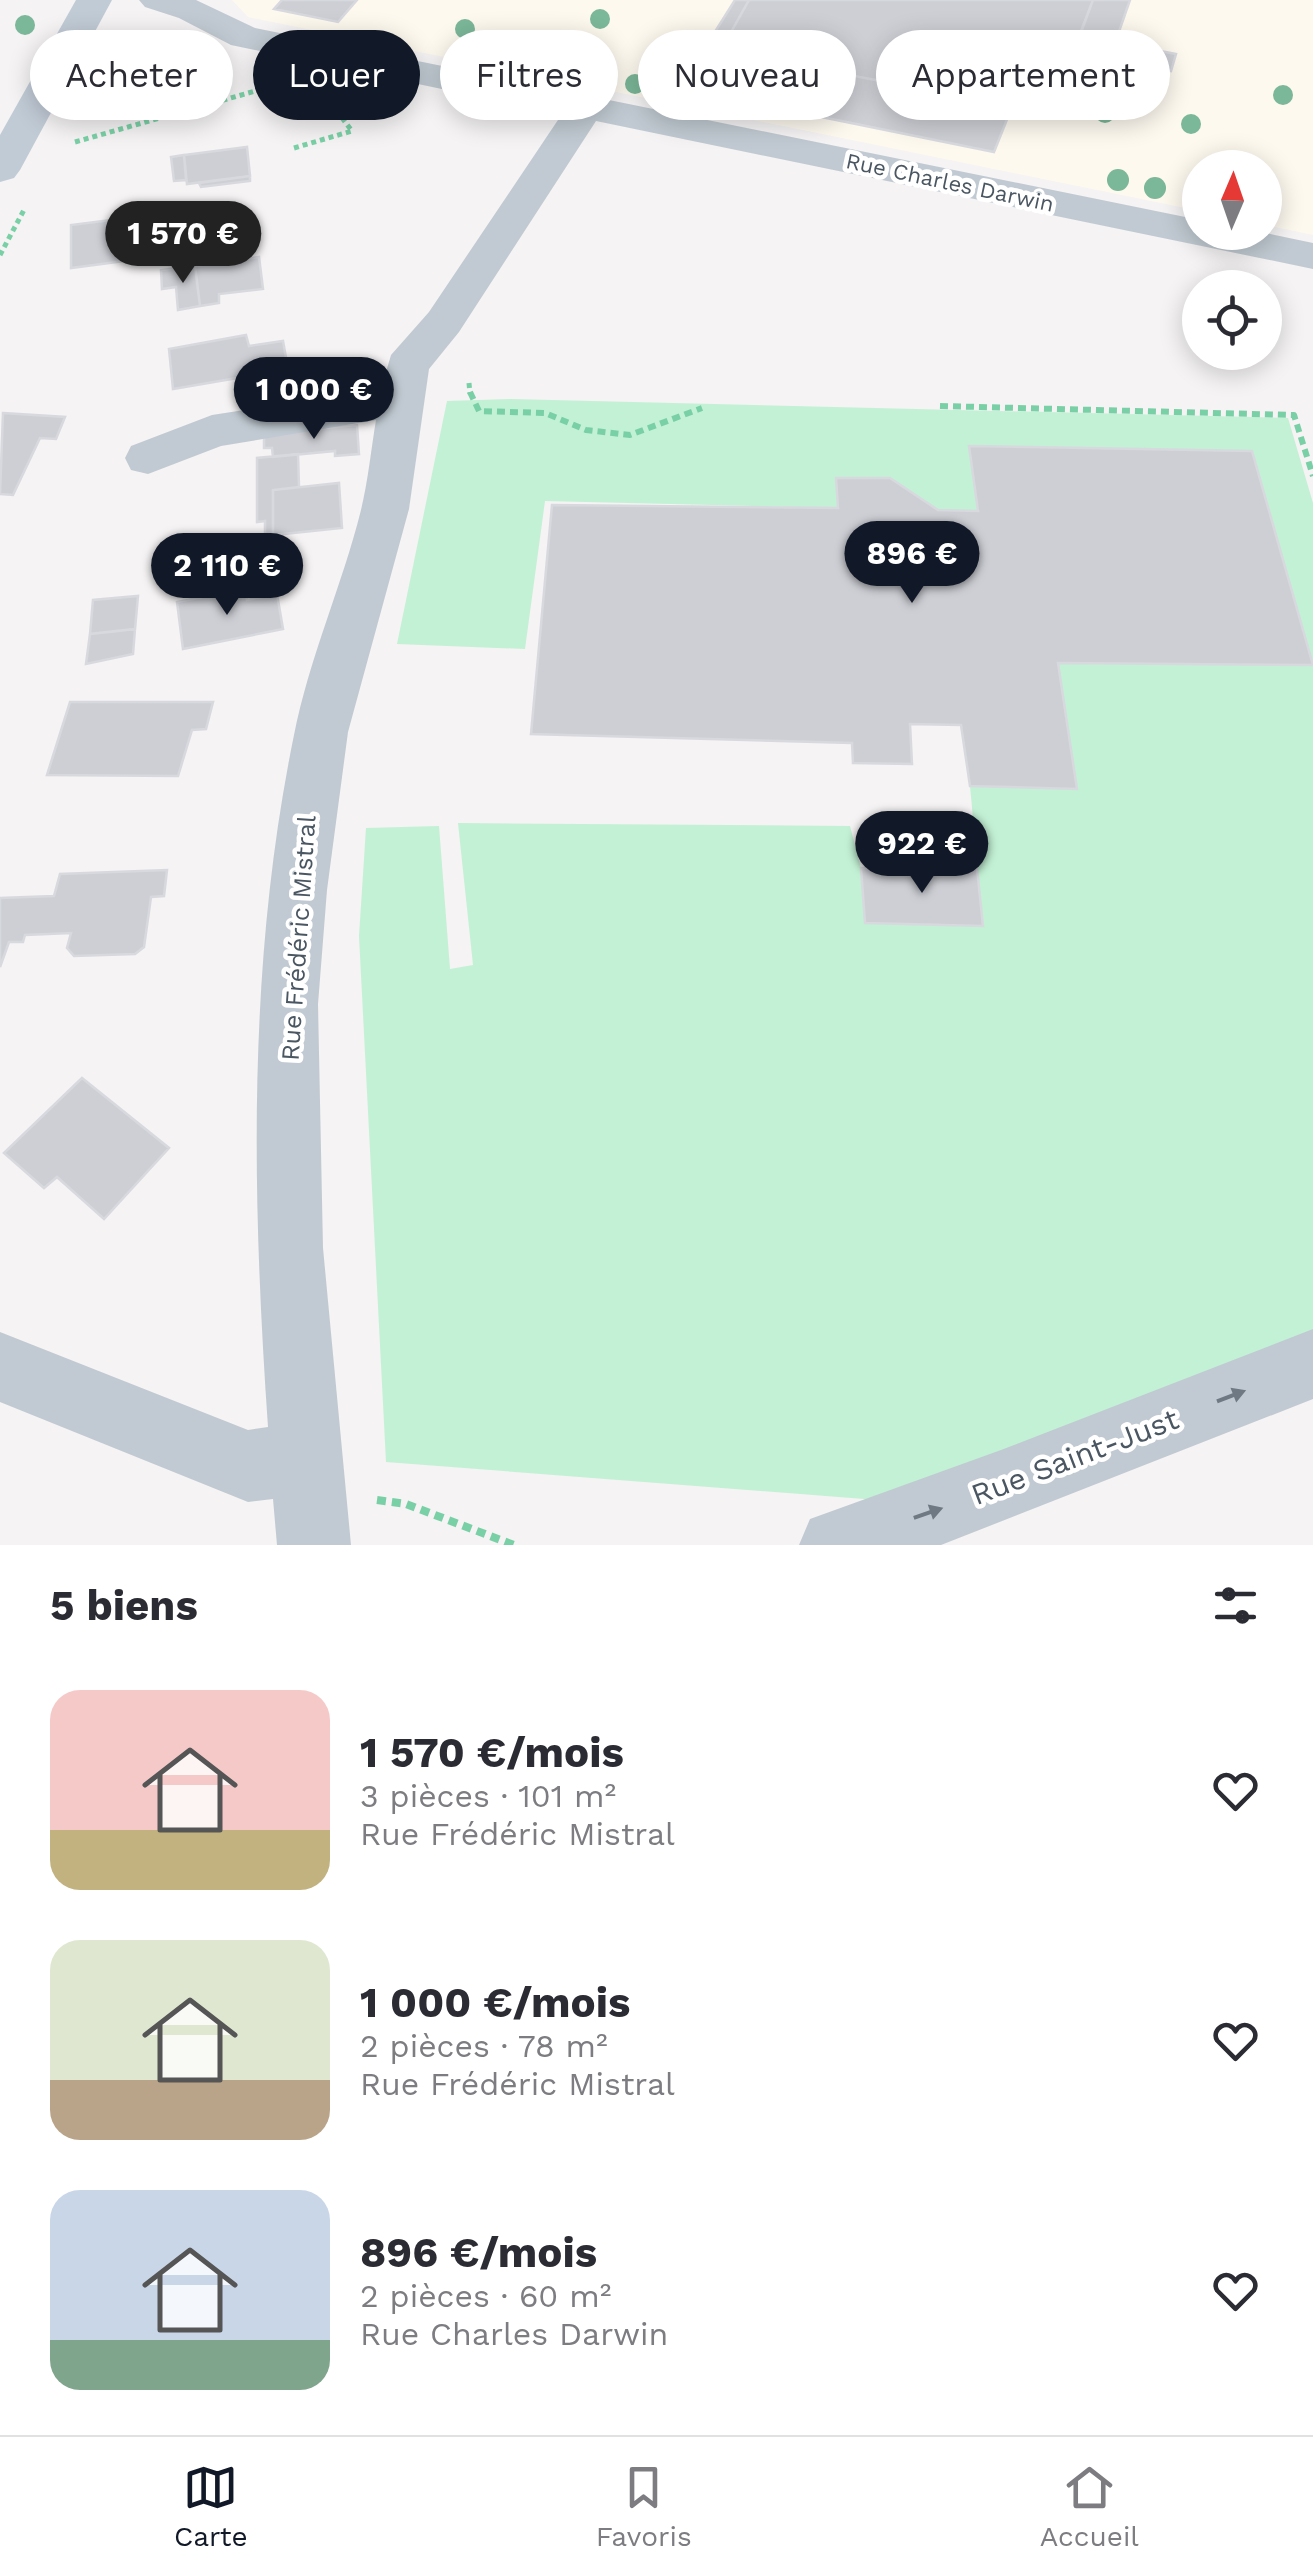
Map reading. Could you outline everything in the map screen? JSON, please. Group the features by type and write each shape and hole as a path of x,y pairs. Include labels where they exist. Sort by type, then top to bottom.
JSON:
{"main road":[{"path":"0,170 94,0"}],"street":[{"path":"157,0 192,10 253,39"},
{"name":"Rue Charles Darwin","path":"618,114 1313,256"},
{"name":"Rue Frédéric Mistral","path":"308,1498 289,1248 288,1004 296,909 320,732 385,509 407,366 462,295 577,120"},
{"path":"148,458 212,431 400,402"},
{"name":"Rue Saint-Just","path":"836,1545 1001,1487 1313,1364"},
{"path":"0,1367 248,1466 308,1498"}],"path":[{"path":"75,142 253,92"},
{"path":"294,148 352,132 343,120"},
{"path":"469,383 471,400 479,411 545,413 586,430 630,435 702,408"},
{"path":"940,406 1294,415 1313,476"},
{"path":"308,1498 406,1504 514,1545"}],"shaded area":[{"path":"232,0 1313,0 1313,235 1282,229 1282,150 1182,150 1182,207 753,120 856,120 856,30 638,30 638,96 618,92 618,30 440,30 440,56 420,52 420,30 312,30 248,17"}],"green space":[{"path":"511,399 1288,418 1313,503 1313,663 1252,451 969,446 978,511 938,510 890,478 837,478 838,508 545,501 525,649 397,644 447,401"},
{"path":"1058,663 1313,665 1313,1336 877,1500 386,1462 359,936 366,828 439,826 450,969 473,965 458,823 850,826 861,868 865,923 983,926 970,786 1077,789"}],"building":[{"path":"282,0 357,0 338,22 274,9"},
{"path":"735,0 749,0 732,30 716,30"},
{"path":"749,0 1093,0 1082,30 876,30 876,80 856,76 856,30 732,30"},
{"path":"1093,0 1130,0 1120,30 1081,30"},
{"path":"1170,53 1176,54 1170,71"},
{"path":"856,76 876,80 876,120 1007,120 994,152 836,120 856,120"},
{"path":"247,147 250,176 187,184 184,155"},
{"path":"184,155 186,180 174,181 171,157"},
{"path":"250,176 250,181 201,187 199,183"},
{"path":"167,213 168,238 162,239 163,256 71,268 71,225"},
{"path":"259,257 263,289 219,294 219,303 200,306 195,266"},
{"path":"195,266 200,306 178,310 176,287 162,289 161,270"},
{"path":"246,335 249,346 283,341 290,380 255,385 255,375 173,389 169,349"},
{"path":"3,413 65,417 56,439 40,438 13,495 0,494"},
{"path":"357,425 359,454 335,456 335,451 273,457 272,448 264,448 264,434"},
{"path":"969,446 1252,451 1313,665 1058,663 1077,789 970,786 961,725 910,724 912,764 853,763 852,743 531,734 552,505 838,508 836,478 890,478 938,510 978,511"},
{"path":"298,454 299,487 273,490 273,534 265,535 265,521 257,522 257,458"},
{"path":"339,483 342,528 273,535 273,490"},
{"path":"245,589 247,600 277,594 283,629 183,649 177,602"},
{"path":"138,596 135,629 90,634 93,600"},
{"path":"135,629 133,654 86,664 90,634"},
{"path":"70,702 213,702 206,729 192,730 178,776 47,775"},
{"path":"861,868 977,868 983,926 865,923"},
{"path":"167,870 164,896 151,897 144,947 135,954 74,956 67,948 71,933 25,935 23,942 9,942 0,967 0,898 54,896 60,874"},
{"path":"82,1078 169,1148 104,1219 57,1177 44,1188 4,1153"}]}
